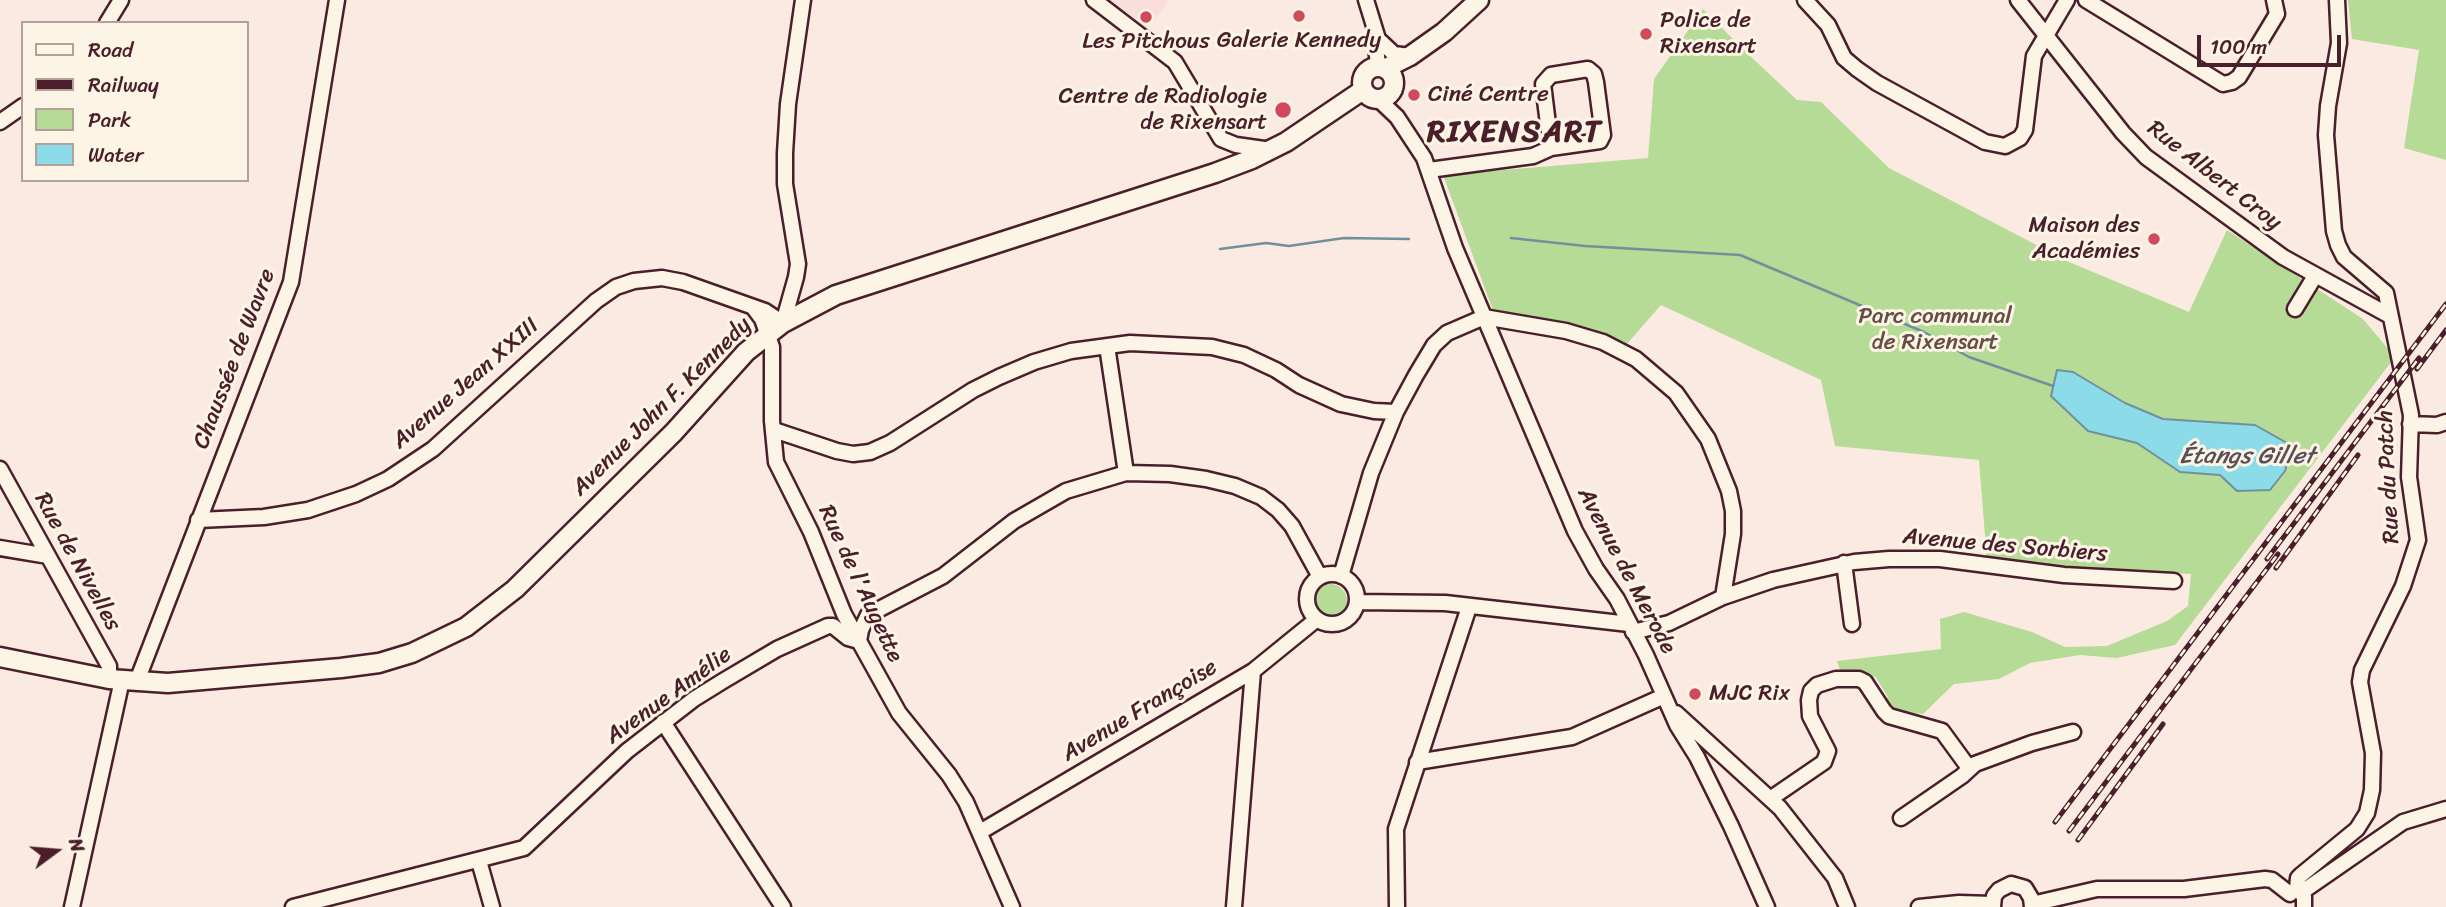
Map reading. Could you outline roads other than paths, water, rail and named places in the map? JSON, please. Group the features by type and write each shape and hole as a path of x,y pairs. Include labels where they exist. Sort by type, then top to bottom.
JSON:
{"main road":[{"path":"1382,67 1395,79 1394,87 1386,98 1371,95 1363,77 1370,68 1382,67 1410,56 1458,20 1479,0"},
{"name":"Avenue John F. Kennedy","path":"0,657 122,680 205,682 379,663 412,653 466,627 515,589 674,432 734,365 766,334 783,323 836,295 1201,178 1271,150 1371,95"}],"street":[{"path":"108,21 121,0"},
{"name":"Chaussée de Wavre","path":"75,906 122,680 198,520 291,282 337,0"},
{"path":"783,323 798,264 785,184 785,153 788,104 803,0"},
{"path":"1094,0 1175,62 1221,139 1236,145 1271,150"},
{"path":"1366,0 1378,39 1394,54 1410,56"},
{"path":"1805,0 1828,25 1844,58 1857,69 1892,92 1994,145 2005,146 2014,143 2025,130 2034,56 2067,0"},
{"name":"Rue Albert Croy","path":"2018,0 2123,134 2146,157 2283,257 2389,316"},
{"path":"2086,0 2223,84 2239,77 2277,13 2274,0"},
{"name":"Rue du Patch","path":"2297,898 2298,878 2357,829 2367,813 2372,790 2373,753 2360,682 2362,670 2399,595 2418,540 2409,477 2409,407 2386,293 2344,257 2334,231 2326,135 2339,43 2337,0"},
{"path":"1378,39 1376,46 1382,67"},
{"path":"1429,170 1533,156 1551,148 1600,141 1603,135 1596,82 1594,74 1588,69 1551,75 1543,84 1551,148"},
{"name":"Avenue de Merode","path":"1371,95 1397,117 1414,139 1429,170 1455,248 1575,531 1595,569 1617,599 1677,724 1697,757 1767,907"},
{"path":"0,122 21,107"},
{"path":"2295,309 2315,276"},
{"name":"Avenue Jean XXIII","path":"198,520 264,517 308,510 356,494 388,479 433,449 596,300 616,287 634,281 662,278 683,282 765,310 783,323"},
{"path":"752,306 762,319 766,334"},
{"path":"1341,576 1371,473 1396,412 1434,345 1447,333 1484,317 1566,331 1603,342 1636,359 1676,393 1707,438 1729,491 1733,511 1733,534 1723,597"},
{"name":"Rue de l'Augette","path":"766,334 772,347 776,462 811,532 844,614 899,713 949,775 966,802 1012,907"},
{"path":"774,430 837,451 853,454 870,452 890,443 973,390 1034,362 1071,351 1130,343 1212,347 1258,361 1299,385 1341,404 1396,412"},
{"path":"1107,346 1126,473"},
{"path":"2410,424 2437,425 2446,422"},
{"name":"Rue de Nivelles","path":"0,469 109,666 122,680"},
{"path":"859,641 868,615 943,576 1024,514 1066,491 1126,473 1170,474 1206,479 1261,497 1278,510 1292,526 1320,577"},
{"path":"0,548 48,556"},
{"name":"Avenue des Sorbiers","path":"1631,628 1669,623 1723,597 1773,580 1844,564 1889,559 1940,559 2064,575 2174,580"},
{"path":"1844,564 1852,624"},
{"path":"1341,576 1351,585 1357,602 1346,620 1328,624 1312,614 1307,597 1309,589 1320,577 1341,576"},
{"path":"1357,602 1445,603 1631,628"},
{"path":"1397,907 1396,829 1469,607"},
{"name":"Avenue Françoise","path":"980,832 1254,671 1317,619"},
{"name":"Avenue Amélie","path":"479,860 524,848 626,751 694,699 777,649 828,626 833,626 848,638 859,641"},
{"path":"1234,907 1254,671"},
{"path":"1770,799 1824,762 1828,751 1810,716 1809,695 1817,685 1836,680 1859,679 1865,682 1889,716 1942,731 1969,768"},
{"path":"1417,762 1572,737 1668,703 1796,827 1827,867 1842,891 1847,907"},
{"path":"663,722 783,907"},
{"path":"1901,818 1962,776 1969,768 2004,752 2073,732"},
{"path":"1697,757 1702,749 1713,746"},
{"path":"1919,907 1959,903 1993,905 1998,890 2011,884 2025,888 2032,906 2061,902 2083,891 2107,888 2185,889 2265,879 2277,882 2297,898 2403,822 2446,809"},
{"path":"293,907 479,860 492,907"}],"water":[{"name":"Étangs Gillet","path":"2057,370 2073,372 2125,403 2163,419 2255,425 2287,443 2291,450 2285,471 2270,490 2237,491 2220,475 2180,472 2137,443 2088,431 2051,396"}],"waterway":[{"path":"1220,249 1266,243 1289,246 1344,238 1409,239"},
{"path":"1511,238 1585,246 1740,255 1924,332 1969,357 2053,386"}],"railway":[{"path":"2055,822 2446,304"},
{"path":"2417,369 2446,330"},
{"path":"2267,559 2419,358"},
{"path":"2276,568 2358,455"},
{"path":"2069,831 2278,554"},
{"path":"2078,840 2163,724"}],"place":[{"name":"Galerie Kennedy","path":"1299,16"},
{"name":"Les Pitchous","path":"1146,17"},
{"name":"Police de Rixensart","path":"1646,34"},
{"name":"Ciné Centre","path":"1414,95"},
{"name":"Centre de Radiologie de Rixensart","path":"1283,110"},
{"name":"Maison des Académies","path":"2154,239"},
{"name":"MJC Rix","path":"1695,694"}],"district":[{"name":"RIXENSART","path":"1515,133"}],"park label":[{"name":"Parc communal de Rixensart","path":"1935,330"}]}
